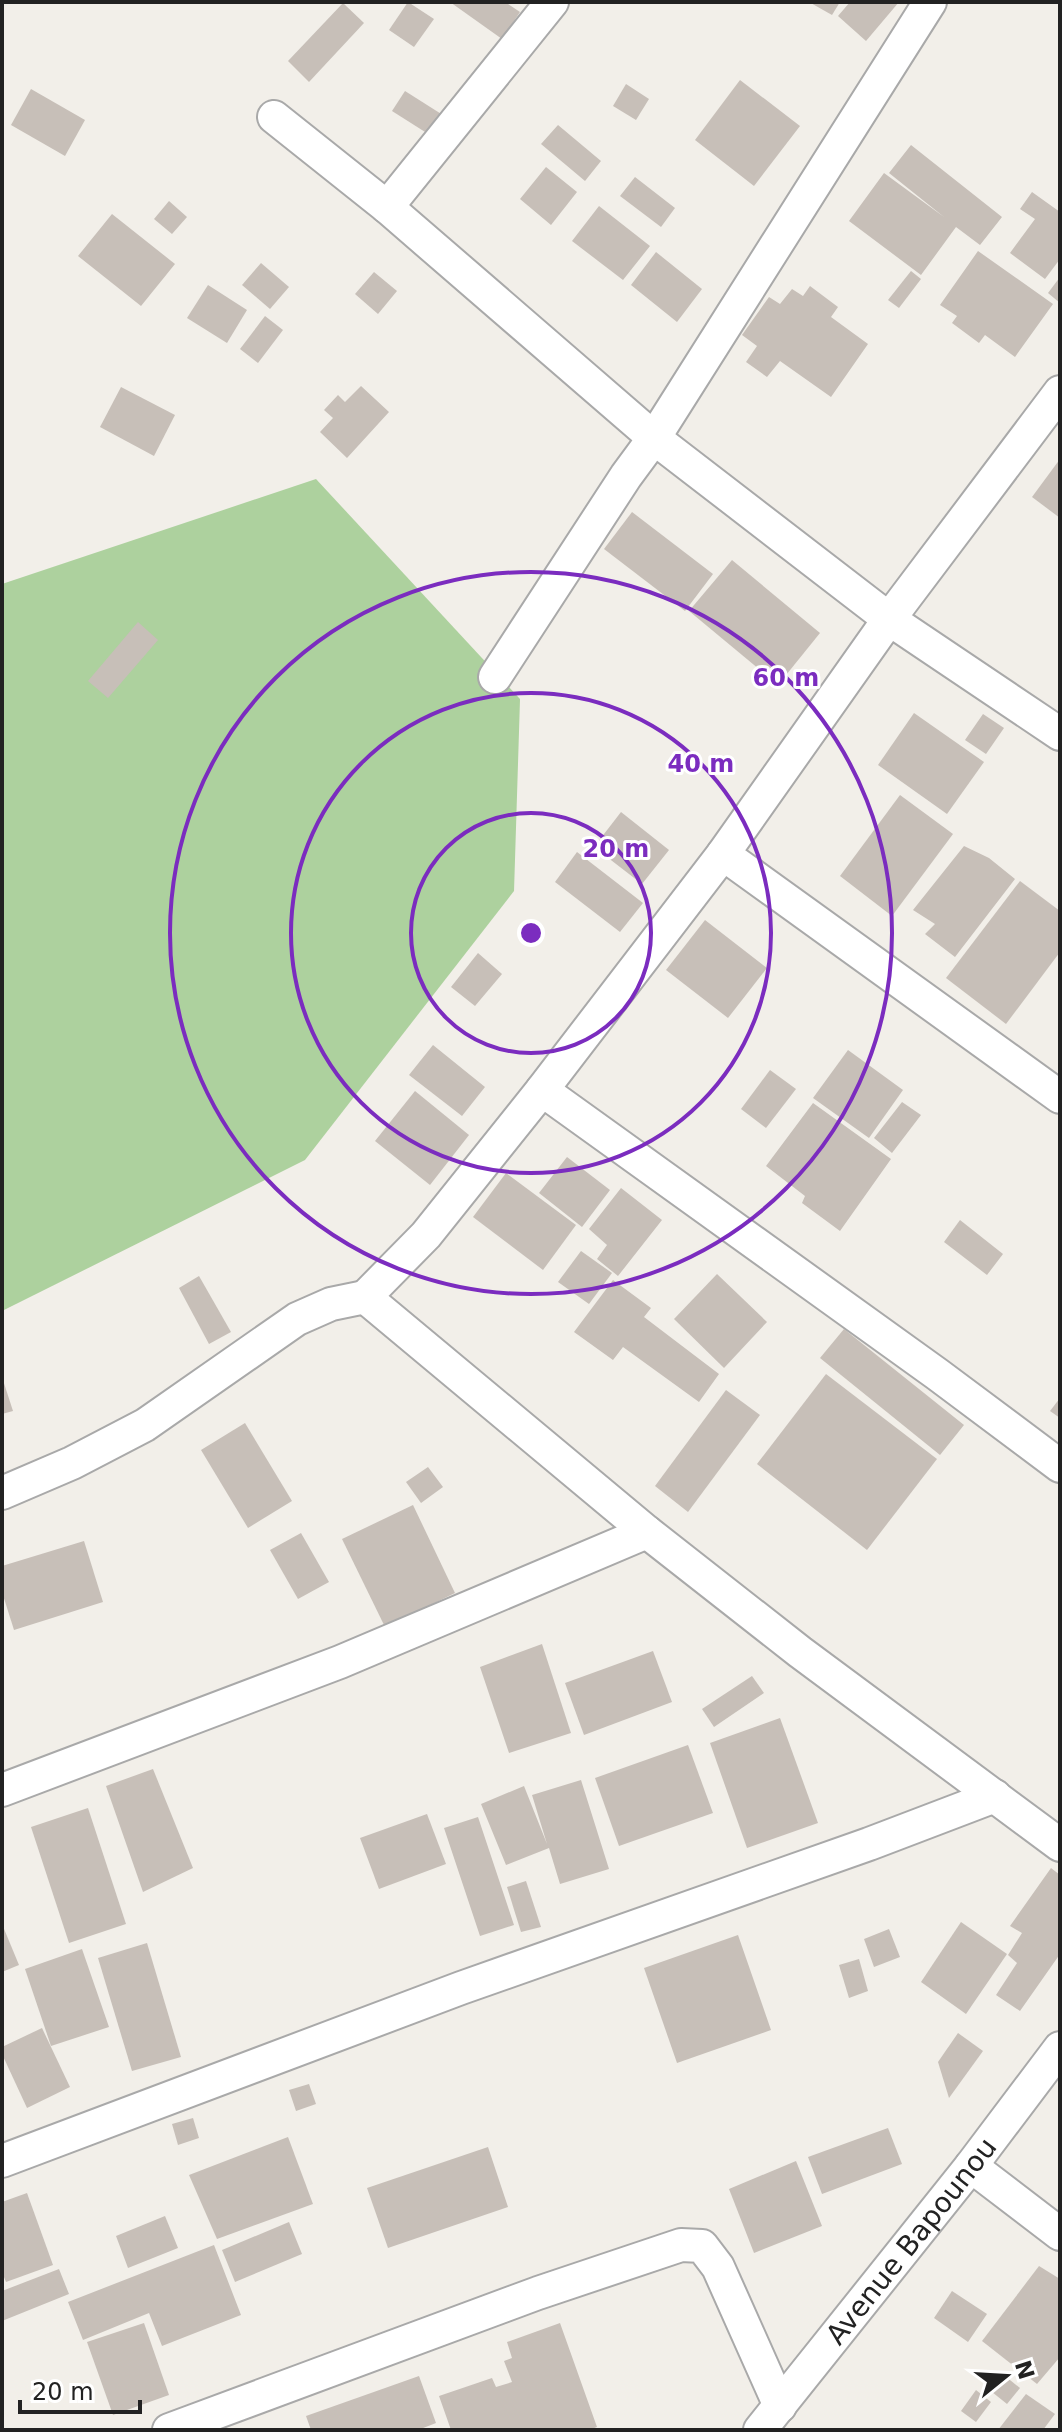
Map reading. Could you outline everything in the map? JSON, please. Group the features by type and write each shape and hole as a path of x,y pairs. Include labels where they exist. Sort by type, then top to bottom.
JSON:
{"street":[{"path":"387,207 552,2"},
{"path":"495,677 654,438 930,2"},
{"path":"274,117 387,207 654,438 889,619 1060,734"},
{"path":"2,1493 72,1463 145,1425 297,1319 331,1304 365,1297 426,1235 723,854 889,619 1060,392"},
{"path":"723,854 1060,1097"},
{"path":"542,1090 1060,1466"},
{"path":"365,1297 647,1532 800,1652 1060,1845"},
{"path":"2,1790 340,1662 647,1532"},
{"path":"2,2161 461,1988 869,1844 995,1796"},
{"name":"Avenue Bapounou","path":"770,2418 971,2166 1060,2048"},
{"path":"971,2166 1060,2234"},
{"path":"169,2430 538,2293 681,2245 702,2246 718,2267 770,2418"}],"green space":[{"path":"316,479 520,699 514,891 305,1160 2,1311 2,584"}],"building":[{"path":"408,2 434,19 414,47 389,30"},
{"path":"450,2 505,2 520,12 502,39"},
{"path":"809,2 840,2 832,15"},
{"path":"850,2 899,2 866,41 838,16"},
{"path":"343,3 364,23 309,82 288,61"},
{"path":"740,80 800,126 754,186 695,140"},
{"path":"626,84 649,99 636,120 613,106"},
{"path":"31,89 85,120 65,156 11,125"},
{"path":"405,91 446,117 433,137 392,111"},
{"path":"558,125 601,161 585,181 541,144"},
{"path":"911,145 1002,217 980,245 956,227 921,275 849,221 884,173 944,217 889,173"},
{"path":"546,167 577,192 551,225 520,199"},
{"path":"635,177 675,208 661,227 620,196"},
{"path":"1032,192 1060,212 1060,259 1045,279 1010,253 1035,219 1020,209"},
{"path":"169,201 187,217 172,234 154,219"},
{"path":"599,206 650,246 623,280 572,241"},
{"path":"112,214 175,264 141,306 78,256"},
{"path":"978,251 1053,304 1015,357 985,335 979,343 952,323 957,316 940,305"},
{"path":"656,252 702,289 677,322 631,285"},
{"path":"261,263 289,287 270,309 242,285"},
{"path":"911,271 921,279 899,308 888,300"},
{"path":"374,272 397,291 378,314 355,294"},
{"path":"1060,277 1060,303 1048,293"},
{"path":"208,285 247,310 227,343 187,318"},
{"path":"810,286 838,307 831,317 868,344 831,397 780,361 767,377 746,362 757,346 742,335 769,297 780,304 792,289 803,296"},
{"path":"265,316 283,330 258,363 240,349"},
{"path":"361,386 389,412 347,458 320,432 333,418 324,410 338,395 345,402"},
{"path":"121,387 175,415 154,456 100,427"},
{"path":"1060,459 1060,518 1032,497"},
{"path":"632,512 713,574 685,611 604,549"},
{"path":"732,560 820,633 778,685 689,611"},
{"path":"138,622 158,640 108,698 88,681"},
{"path":"914,713 984,762 947,814 878,765"},
{"path":"983,714 1004,728 986,754 965,740"},
{"path":"900,795 953,834 892,916 840,876"},
{"path":"621,812 669,850 642,884 594,847"},
{"path":"964,846 989,858 1015,879 955,957 925,934 935,924 913,910"},
{"path":"577,852 643,903 620,932 555,882"},
{"path":"1020,881 1060,911 1060,952 1006,1024 946,978"},
{"path":"705,920 767,968 728,1018 666,970"},
{"path":"478,953 502,974 475,1006 451,987"},
{"path":"433,1045 485,1087 462,1116 409,1075"},
{"path":"848,1050 903,1090 869,1138 813,1098"},
{"path":"770,1070 796,1089 766,1128 741,1109"},
{"path":"415,1091 469,1135 430,1185 375,1141"},
{"path":"902,1102 921,1115 892,1153 874,1138"},
{"path":"813,1103 891,1159 840,1231 802,1203 805,1196 766,1166"},
{"path":"567,1157 610,1190 582,1227 539,1193"},
{"path":"506,1173 576,1225 543,1270 473,1217"},
{"path":"621,1188 662,1220 618,1276 597,1259 607,1245 589,1229"},
{"path":"960,1220 1003,1254 987,1275 944,1242"},
{"path":"581,1251 612,1273 589,1304 558,1282"},
{"path":"717,1274 767,1322 724,1368 674,1319"},
{"path":"199,1276 231,1332 209,1344 179,1288"},
{"path":"613,1280 651,1308 644,1317 719,1374 699,1402 623,1347 613,1360 574,1332"},
{"path":"844,1329 964,1425 940,1455 820,1358"},
{"path":"826,1374 937,1459 867,1550 757,1464"},
{"path":"2,1377 13,1411 2,1414"},
{"path":"726,1390 760,1415 688,1512 655,1486"},
{"path":"1060,1398 1060,1418 1050,1411"},
{"path":"245,1423 292,1501 248,1528 201,1450"},
{"path":"428,1467 443,1487 421,1503 406,1482"},
{"path":"413,1505 455,1593 385,1627 342,1539"},
{"path":"301,1533 329,1582 298,1599 270,1550"},
{"path":"84,1541 103,1602 14,1630 2,1592 2,1566"},
{"path":"542,1644 571,1733 509,1753 480,1667"},
{"path":"653,1651 672,1702 584,1735 565,1683"},
{"path":"752,1676 764,1693 714,1727 702,1709"},
{"path":"780,1718 818,1823 747,1848 710,1743"},
{"path":"688,1745 713,1813 619,1846 595,1778"},
{"path":"153,1769 193,1868 143,1892 106,1786"},
{"path":"581,1780 609,1869 560,1884 549,1848 506,1865 481,1804 524,1786 547,1844 532,1795"},
{"path":"88,1808 126,1924 69,1943 31,1827"},
{"path":"427,1814 446,1864 379,1889 360,1838"},
{"path":"478,1817 514,1925 480,1936 444,1828"},
{"path":"1051,1868 1060,1875 1060,1954 1020,2011 996,1995 1017,1963 1008,1955 1022,1933 1010,1926"},
{"path":"526,1881 541,1927 521,1932 507,1887"},
{"path":"961,1922 1007,1954 966,2014 921,1982"},
{"path":"2,1924 19,1965 2,1972"},
{"path":"889,1929 900,1957 874,1967 864,1939"},
{"path":"738,1935 771,2030 677,2063 644,1968"},
{"path":"147,1943 181,2057 132,2071 98,1958"},
{"path":"82,1949 109,2027 51,2046 25,1969"},
{"path":"859,1959 868,1991 849,1998 839,1965"},
{"path":"42,2028 70,2087 27,2108 2,2054 2,2047"},
{"path":"958,2033 983,2051 949,2098 938,2062"},
{"path":"309,2084 316,2104 296,2111 289,2090"},
{"path":"193,2118 199,2138 178,2145 172,2124"},
{"path":"888,2128 902,2164 822,2194 808,2157"},
{"path":"288,2137 313,2204 217,2239 189,2175"},
{"path":"488,2147 508,2207 388,2248 367,2188"},
{"path":"796,2161 822,2226 754,2253 729,2189"},
{"path":"27,2193 53,2265 6,2282 2,2272 2,2202"},
{"path":"165,2216 178,2248 128,2268 116,2236"},
{"path":"289,2222 302,2254 235,2282 222,2250"},
{"path":"214,2245 241,2315 162,2346 149,2313 83,2340 68,2302"},
{"path":"1039,2266 1060,2279 1060,2357 1037,2384 982,2341"},
{"path":"59,2269 69,2294 2,2321 2,2291"},
{"path":"952,2291 987,2314 968,2342 934,2318"},
{"path":"144,2323 169,2395 113,2415 87,2342"},
{"path":"560,2323 597,2427 589,2430 451,2430 439,2396 492,2378 496,2387 512,2382 504,2361 512,2358 507,2342"},
{"path":"419,2376 436,2423 418,2430 311,2430 306,2416"},
{"path":"1005,2376 1020,2388 1007,2404 992,2392"},
{"path":"976,2390 991,2402 976,2422 961,2411"},
{"path":"1026,2394 1055,2414 1043,2430 998,2430"}]}
